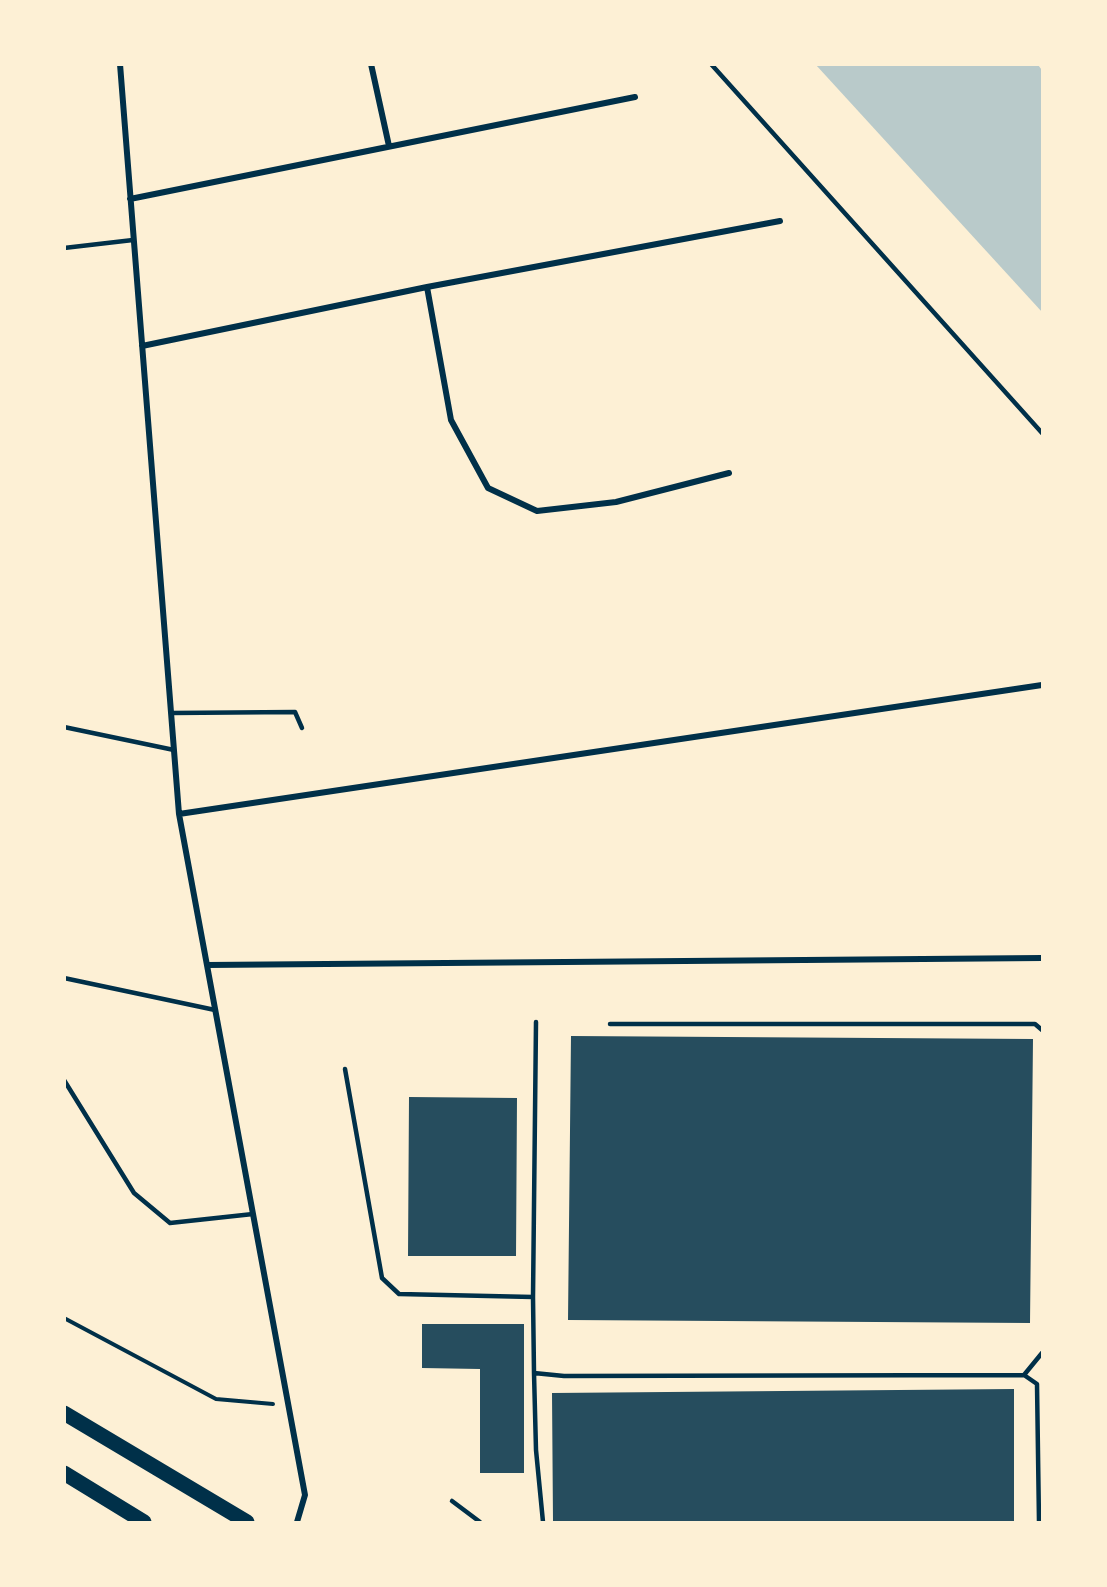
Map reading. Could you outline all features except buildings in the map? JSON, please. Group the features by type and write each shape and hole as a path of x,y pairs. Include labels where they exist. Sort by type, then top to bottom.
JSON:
{"main road":[{"path":"64,1413 247,1522"},
{"path":"64,1473 144,1522"}],"street":[{"path":"120,64 179,814 305,1495 297,1522"},
{"path":"371,64 388,146"},
{"path":"130,200 635,97"},
{"path":"142,346 428,287 780,221"},
{"path":"428,287 452,420 488,488 537,511 616,502 729,473"},
{"path":"179,814 1042,685"},
{"path":"207,965 1042,958"}],"lane":[{"path":"711,64 1042,433"},
{"path":"64,248 134,240"},
{"path":"171,713 295,712 302,728"},
{"path":"64,727 174,750"},
{"path":"64,978 215,1010"},
{"path":"536,1022 534,1373 536,1450 543,1522"},
{"path":"610,1024 1035,1024 1042,1030"},
{"path":"345,1069 382,1278 399,1294 533,1297"},
{"path":"64,1080 134,1192 170,1223 253,1214"},
{"path":"1024,1375 1042,1353"},
{"path":"534,1373 564,1376 1024,1375 1037,1384 1039,1522"},
{"path":"452,1500 480,1522"}],"path":[{"path":"64,1318 216,1399 288,1405"}],"shaded area":[{"path":"816,65 1038,65 1042,70 1042,312"}]}
